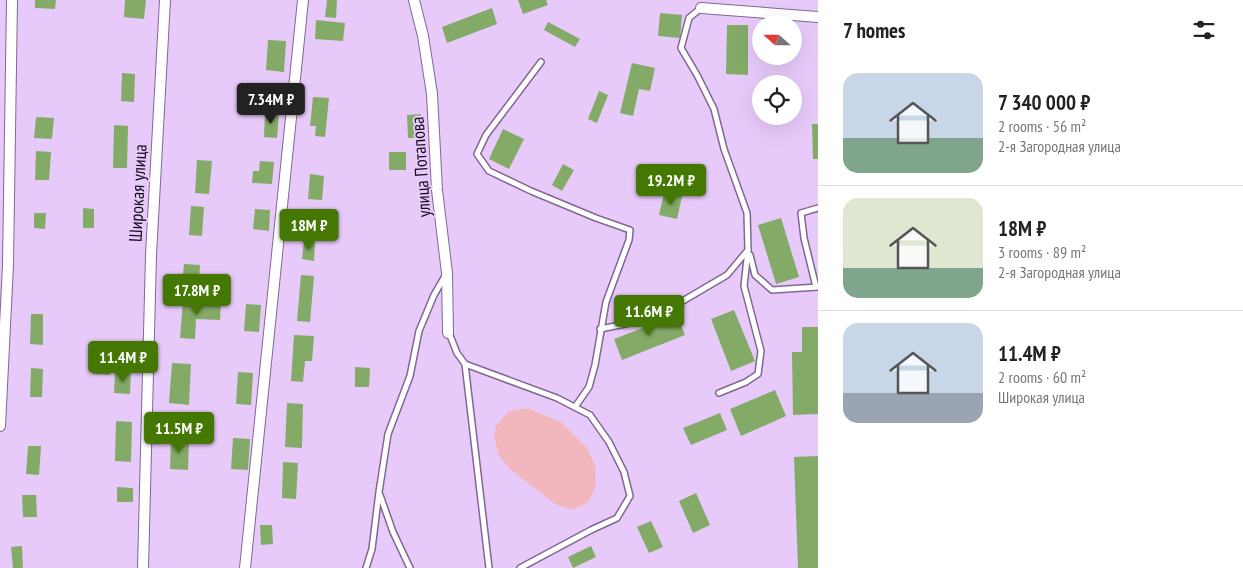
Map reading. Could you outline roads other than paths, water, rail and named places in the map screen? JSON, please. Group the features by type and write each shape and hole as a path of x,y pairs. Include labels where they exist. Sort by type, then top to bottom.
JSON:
{"street":[{"path":"0,426 8,264 12,0"},
{"name":"Широкая улица","path":"143,568 151,255 165,0"},
{"path":"245,568 303,0"},
{"name":"улица Потапова","path":"414,0 423,36 432,94 437,190 447,273 448,332"},
{"path":"701,8 818,17"}],"lane":[{"path":"701,8 689,18 681,48 714,109 724,149 747,213 748,250 744,286 761,352 758,374 746,382 719,393"},
{"path":"541,62 486,135 477,154 489,171 563,205 630,230 629,240 606,302 595,365 589,387 575,407"},
{"path":"748,250 755,275 772,290 817,287 804,238 801,213 818,208"},
{"path":"600,329 630,323 681,302 727,275 748,250"},
{"path":"366,568 372,549 378,492 388,434 410,376 419,331 434,295 447,273"},
{"path":"448,332 457,353 465,364 489,568"},
{"path":"465,364 557,398 590,415 609,442 624,472 630,496 617,518 520,568"},
{"path":"378,492 393,532 410,568"}]}
